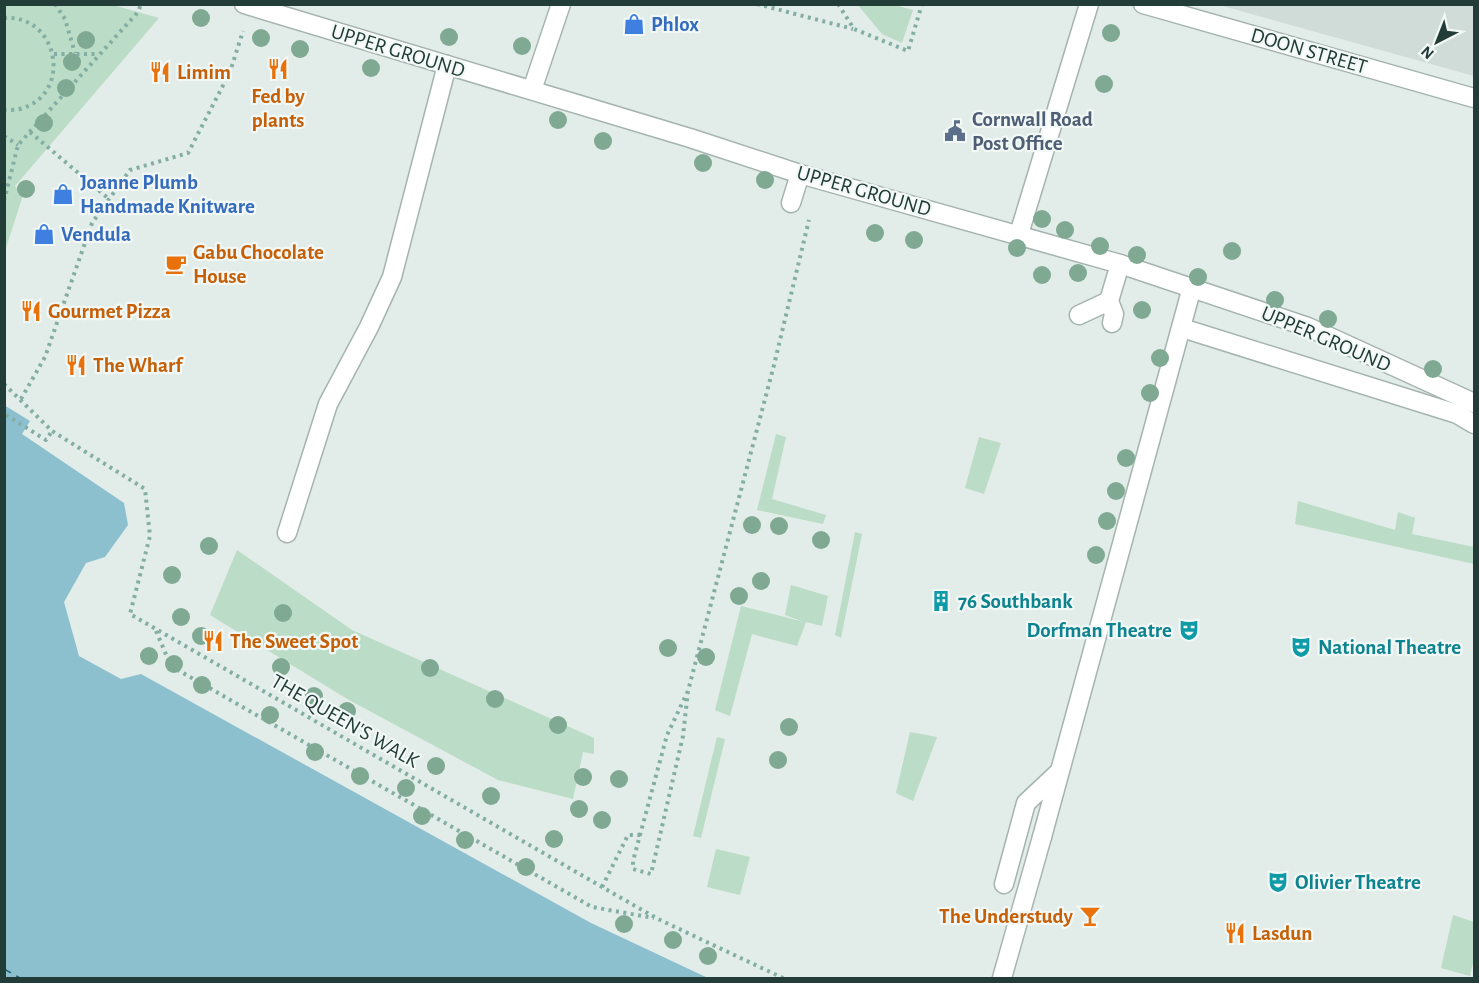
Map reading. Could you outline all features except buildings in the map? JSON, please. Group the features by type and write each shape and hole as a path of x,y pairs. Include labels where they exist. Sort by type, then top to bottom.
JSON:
{"street":[{"name":"UPPER GROUND","path":"244,4 690,138 800,174 1019,234 1192,287 1308,327 1474,403"},
{"path":"532,90 561,4"},
{"path":"1019,234 1089,4"},
{"name":"DOON STREET","path":"1143,4 1474,98"},
{"path":"287,533 328,404 369,327 392,277 447,66"},
{"path":"791,203 800,174"},
{"path":"1112,323 1114,314 1109,301 1120,264"},
{"path":"1002,978 1192,287"},
{"path":"1079,315 1109,301"},
{"path":"1182,328 1457,414 1474,424"},
{"path":"1004,885 1026,803 1058,773"}],"path":[{"path":"55,4 65,19 75,53"},
{"path":"4,201 18,145 138,12 141,4"},
{"path":"757,4 854,29 908,51 922,4"},
{"path":"838,4 854,29"},
{"path":"4,18 31,23 45,36 54,54 53,76 42,96 24,108 4,110"},
{"path":"21,399 45,357 92,223 130,170 188,153 230,72 243,31"},
{"path":"54,54 99,54"},
{"path":"30,132 109,199"},
{"path":"4,136 18,145"},
{"path":"688,691 667,735 633,869 651,874 683,736 688,691 774,365 811,214"},
{"name":"THE QUEEN'S WALK","path":"4,384 52,430 145,489 150,536 129,614 658,919 783,978"},
{"path":"6,415 45,440 52,430"},
{"path":"156,630 171,666 591,907 658,919"},
{"path":"602,887 628,835 641,835"}],"shaded area":[{"path":"1219,5 1474,5 1474,76"}],"green space":[{"path":"5,4 113,5 159,18 15,186 23,195 5,251"},
{"path":"858,5 894,5 913,10 902,43 882,34"},
{"path":"776,434 786,437 772,499 826,515 823,524 757,510"},
{"path":"979,437 1001,443 984,494 965,488"},
{"path":"1298,501 1395,530 1398,512 1415,518 1412,534 1474,547 1474,564 1295,524"},
{"path":"855,532 862,534 841,638 835,635"},
{"path":"237,550 352,630 594,738 594,754 583,752 573,799 498,780 349,700 210,615"},
{"path":"791,585 828,596 822,626 806,622 797,646 752,634 730,716 715,710 741,606 804,622 785,615"},
{"path":"910,732 937,737 913,801 896,793"},
{"path":"717,737 725,739 701,838 693,836"},
{"path":"716,849 750,857 740,895 707,887"},
{"path":"1453,915 1474,922 1474,958 1470,976 1441,968"}],"water":[{"path":"4,405 30,421 22,434 124,503 128,525 105,557 86,563 64,602 79,656 121,679 141,674 591,923 708,978 5,978"}],"ferry route":[{"path":"4,969 20,978"}],"place":[{"name":"Phlox","path":"634,24"},
{"name":"Fed by plants","path":"278,69"},
{"name":"Limim","path":"160,72"},
{"name":"Cornwall Road Post Office","path":"955,131"},
{"name":"Joanne Plumb Handmade Knitware","path":"63,194"},
{"name":"Vendula","path":"44,234"},
{"name":"Gabu Chocolate House","path":"176,264"},
{"name":"Gourmet Pizza","path":"31,311"},
{"name":"The Wharf","path":"76,365"},
{"name":"76 Southbank","path":"941,601"},
{"name":"Dorfman Theatre","path":"1189,630"},
{"name":"The Sweet Spot","path":"213,641"},
{"name":"National Theatre","path":"1301,647"},
{"name":"Olivier Theatre","path":"1278,882"},
{"name":"The Understudy","path":"1090,916"},
{"name":"Lasdun","path":"1235,933"}]}
